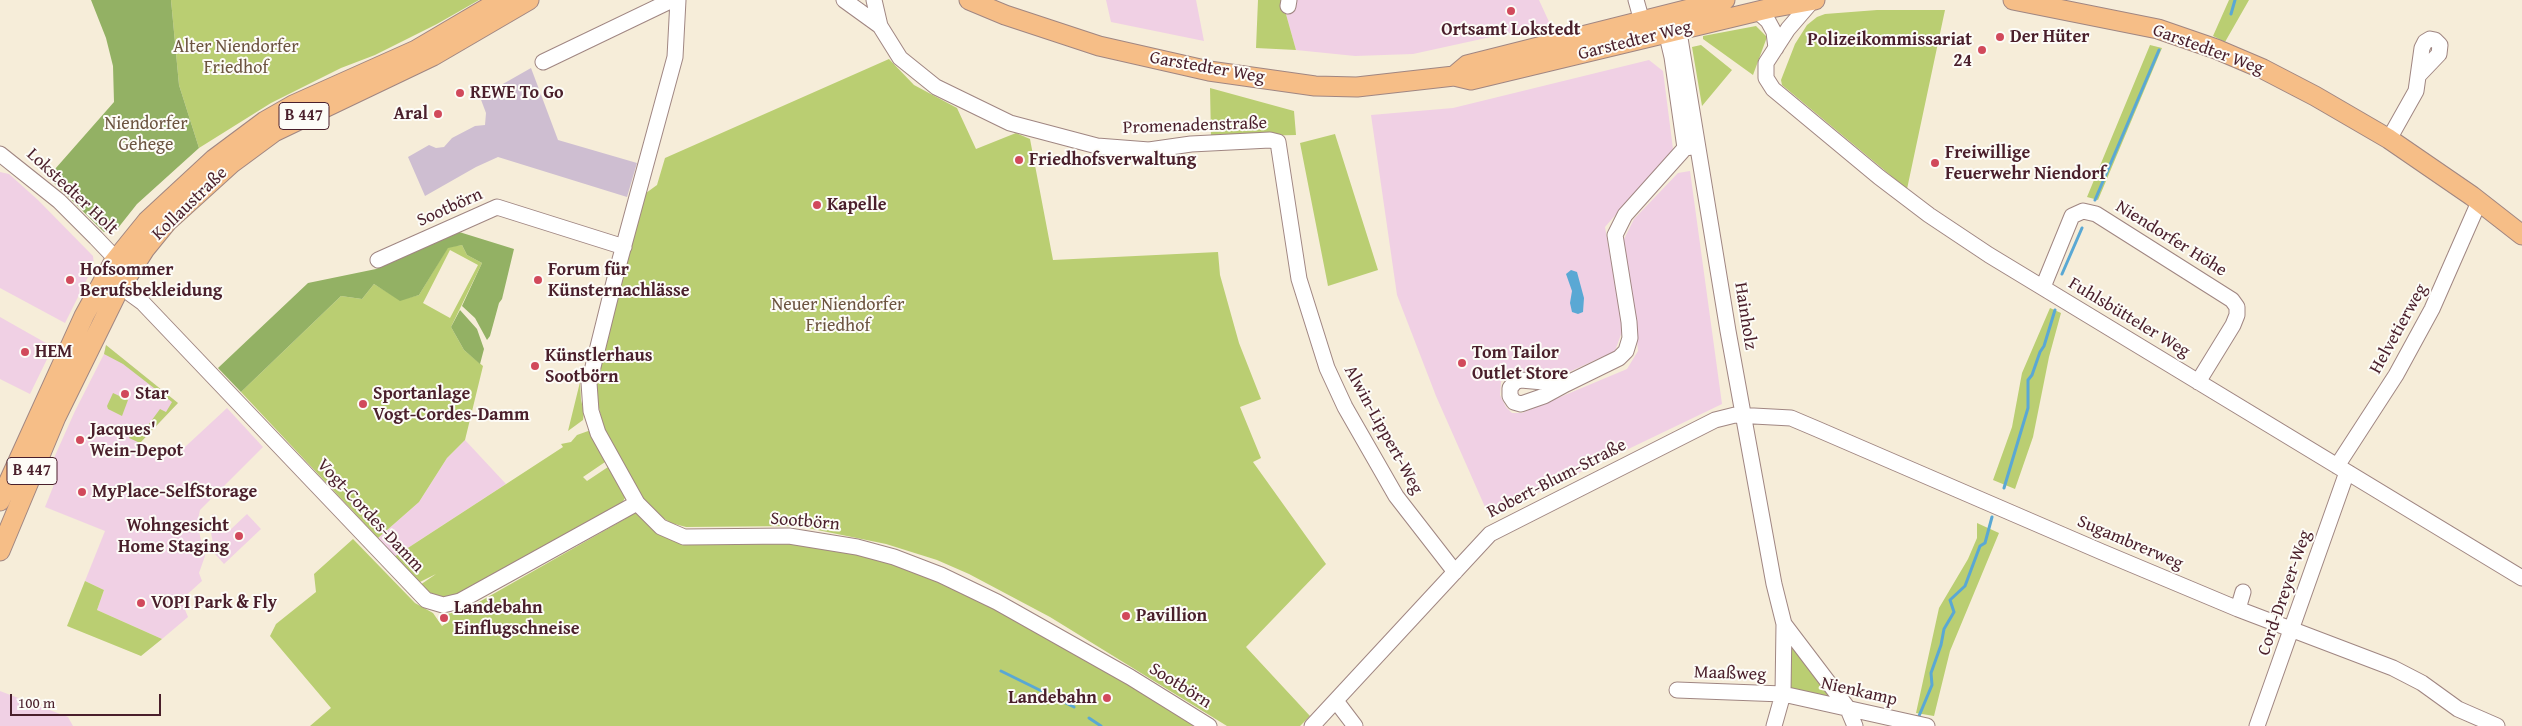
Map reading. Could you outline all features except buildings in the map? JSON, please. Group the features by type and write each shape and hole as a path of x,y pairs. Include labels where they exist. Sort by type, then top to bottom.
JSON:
{"main road":[{"name":"Kollaustraße","path":"0,501 64,357 116,259 138,230 154,213 214,159 252,129 293,106 416,50 501,0"},
{"name":"Kollaustraße","path":"0,551 56,417 121,287 145,248 167,222 222,171 260,141 305,116 376,85 433,56 529,0"},
{"name":"Garstedter Weg","path":"969,0 1005,15 1099,46 1209,70 1315,86 1371,86 1454,76 1471,80 1646,38 1671,23 1725,0"},
{"name":"Garstedter Weg","path":"2013,0 2158,29 2216,49 2315,96 2389,139 2480,202 2522,235"},
{"name":"Garstedter Weg","path":"1454,76 1467,65 1642,20 1671,23 1756,11 1807,1"}],"street":[{"path":"543,62 670,1 678,0"},
{"name":"Sootbörn","path":"678,0 675,57 592,368 590,399 598,433 637,503 661,527 684,537 789,536 857,547 894,557 941,575 997,602 1130,677 1208,726"},
{"name":"Promenadenstraße","path":"844,0 880,26"},
{"name":"Promenadenstraße","path":"874,0 880,26 900,58 936,87 1010,123 1097,146 1149,150 1191,144 1270,140 1280,145"},
{"path":"1636,0 1646,38"},
{"name":"Fuhlsbütteler Weg","path":"1807,1 1766,62 1764,70 1767,82 1879,177 1929,215 1989,255 2522,578"},
{"path":"1756,11 1768,21 1774,32 1776,48"},
{"name":"Hainholz","path":"1671,23 1691,147 1743,415 1760,518 1784,624 1782,694 1774,726"},
{"path":"2389,139 2416,91 2418,76"},
{"name":"Alwin-Lippert-Weg","path":"1280,145 1299,279 1328,368 1345,407 1396,496 1455,572"},
{"path":"1566,384 1619,358 1626,351 1630,338 1615,235 1625,215 1691,147"},
{"name":"Lokstedter Holt","path":"0,154 59,201 116,259"},
{"name":"Helvetierweg","path":"2342,469 2432,309 2480,202"},
{"name":"Sootbörn","path":"378,260 497,207 624,247"},
{"name":"Niendorfer Höhe","path":"2043,287 2072,216 2083,211 2096,214 2232,300 2237,307 2237,315 2233,325 2198,382"},
{"path":"116,259 121,287"},
{"name":"Vogt-Cordes-Damm","path":"121,287 143,303 419,594 431,603 444,606 460,601 637,503"},
{"name":"Robert-Blum-Straße","path":"1312,726 1490,534 1516,519 1715,420 1743,415"},
{"name":"Sugambrerweg","path":"1743,415 1791,418 2102,552 2238,608 2393,668 2422,683 2458,709 2497,726"},
{"name":"Cord-Dreyer-Weg","path":"2257,726 2292,628 2342,469"},
{"path":"2238,608 2243,592"},
{"name":"Hainholz","path":"1784,624 1847,707 1855,726"},
{"name":"Maaßweg","path":"1677,690 1782,694"},
{"name":"Nienkamp","path":"1782,694 1847,707 1864,714 1927,726"},
{"path":"1336,701 1355,726"}],"shaded area":[{"path":"1106,0 1196,0 1204,41 1111,22"},
{"path":"1282,0 1539,0 1550,24 1413,54 1355,56 1296,50"},
{"path":"1649,60 1663,71 1673,149 1605,227 1623,329 1615,351 1558,377 1520,371 1506,375 1501,382 1500,395 1506,407 1512,413 1522,413 1627,369 1638,351 1621,245 1634,219 1678,173 1690,171 1722,404 1489,516 1436,396 1397,295 1371,115 1453,108"},
{"path":"531,68 558,140 637,163 627,197 498,157 476,167 425,196 408,157 429,145 436,148 444,147 452,138 475,126 485,125 486,113 480,97"},
{"path":"0,172 9,174 38,200 93,256 94,265 65,323 0,288"},
{"name":"HEM","path":"0,317 53,347 30,394 0,379"},
{"path":"106,345 178,403 140,443 172,459 227,408 263,447 200,510 197,524 205,556 199,573 202,581 181,600 188,617 162,639 97,610 104,590 85,581 105,531 45,507 55,482 45,478 75,411 104,354"},
{"path":"465,440 506,484 394,557 378,538 419,502 447,458"},
{"path":"213,514 229,531 247,514 261,529 224,564 215,554 209,522"},
{"path":"0,691 68,717 73,726 0,726"}],"green space":[{"name":"Niendorfer Gehege","path":"91,0 171,0 179,85 199,148 137,204 118,228 104,232 48,177 114,102 113,66 106,38"},
{"name":"Alter Niendorfer Friedhof","path":"171,0 479,0 437,24 375,55 341,68 271,103 199,148 179,85"},
{"path":"1258,0 1282,0 1296,50 1256,48"},
{"path":"2229,0 2249,0 2225,42 2213,36"},
{"path":"1877,10 1945,10 1907,189 1782,85 1781,80 1795,44 1807,25 1817,17 1825,14"},
{"path":"1756,26 1767,37 1753,75 1703,39 1703,36"},
{"path":"1701,45 1732,70 1702,106 1692,47"},
{"path":"2150,45 2162,48 2098,200 2087,197"},
{"name":"Neuer Niendorfer Friedhof","path":"889,59 914,85 957,108 976,149 1016,133 1030,139 1053,260 1218,252 1220,275 1239,343 1261,399 1240,407 1261,458 1253,462 1326,564 1246,647 1310,716 1300,726 1227,726 1050,617 969,574 937,560 886,544 798,526 686,527 671,523 654,512 641,496 608,437 602,422 595,389 597,370 646,193 657,185 665,158"},
{"path":"1210,88 1294,111 1296,135 1211,137"},
{"path":"1335,134 1378,270 1328,286 1300,143"},
{"path":"456,231 514,249 502,299 487,340 475,318 462,306 482,263 467,255 462,245 448,248 419,295 400,301 374,284 362,299 341,296 241,392 218,368 308,283 376,269"},
{"name":"Sportanlage Vogt-Cordes-Damm","path":"462,245 467,255 482,263 451,327 464,350 483,366 465,440 447,458 419,502 378,538 241,392 341,296 362,299 374,284 400,300 419,295 448,247","holes":["450,250 478,265 450,318 423,303"]},
{"path":"2050,308 2061,313 2049,357 2033,437 2015,489 1993,480 2012,427 2022,373"},
{"path":"460,310 477,329 484,349 480,364 464,350 451,327"},
{"path":"106,345 178,403 140,443 129,438 133,432 137,434 143,432 160,409 166,412 172,402 123,364 104,354"},
{"path":"580,382 584,412 583,420 568,431"},
{"path":"113,393 128,400 122,416 108,409 107,406"},
{"path":"591,430 608,460 583,477 587,481 611,465 626,496 621,505 455,598 432,597 420,585 436,574 418,583 394,557 563,447 561,444 571,442 577,435"},
{"path":"636,513 656,528 749,541 822,545 901,565 989,603 1199,726 310,726 331,708 270,636 276,624 316,592 314,574 353,539 415,603 433,613 442,626 448,622 447,614 465,610 625,519 624,514"},
{"path":"1977,523 1999,533 1950,651 1934,716 1916,713 1939,608 1968,559 1977,538"},
{"path":"85,581 104,590 97,610 162,639 141,656 67,626"},
{"path":"1788,643 1792,644 1831,697 1790,693"}],"water":[{"path":"1571,270 1577,272 1584,298 1583,312 1578,314 1572,312 1570,303 1572,291 1566,274"}],"waterway":[{"path":"2231,14 2235,0"},
{"path":"2095,200 2159,50"},
{"path":"2062,274 2082,228"},
{"path":"2004,488 2028,408 2028,380 2044,346 2055,310"},
{"path":"1919,716 1932,685 1931,673 1941,645 1944,629 1954,612 1950,600 1965,586 1980,546 1985,543 1992,517"},
{"path":"1001,671 1074,707"},
{"path":"1089,718 1101,726"}],"place":[{"name":"Ortsamt Lokstedt","path":"1511,11"},
{"name":"Der Hüter","path":"2000,37"},
{"name":"Polizeikommissariat 24","path":"1982,50"},
{"name":"REWE To Go","path":"460,93"},
{"name":"Aral","path":"438,114"},
{"name":"Friedhofsverwaltung","path":"1019,160"},
{"name":"Freiwillige Feuerwehr Niendorf","path":"1935,163"},
{"name":"Kapelle","path":"817,205"},
{"name":"Hofsommer Berufsbekleidung","path":"70,280"},
{"name":"Forum für Künsternachlässe","path":"538,280"},
{"name":"HEM","path":"25,352"},
{"name":"Tom Tailor Outlet Store","path":"1462,363"},
{"name":"Künstlerhaus Sootbörn","path":"535,366"},
{"name":"Star","path":"125,394"},
{"name":"Sportanlage Vogt-Cordes-Damm","path":"363,404"},
{"name":"Jacques' Wein-Depot","path":"80,440"},
{"name":"MyPlace-SelfStorage","path":"82,492"},
{"name":"Wohngesicht Home Staging","path":"239,536"},
{"name":"VOPI Park & Fly","path":"141,603"},
{"name":"Pavillion","path":"1126,616"},
{"name":"Landebahn Einflugschneise","path":"444,618"},
{"name":"Landebahn","path":"1107,698"}]}
